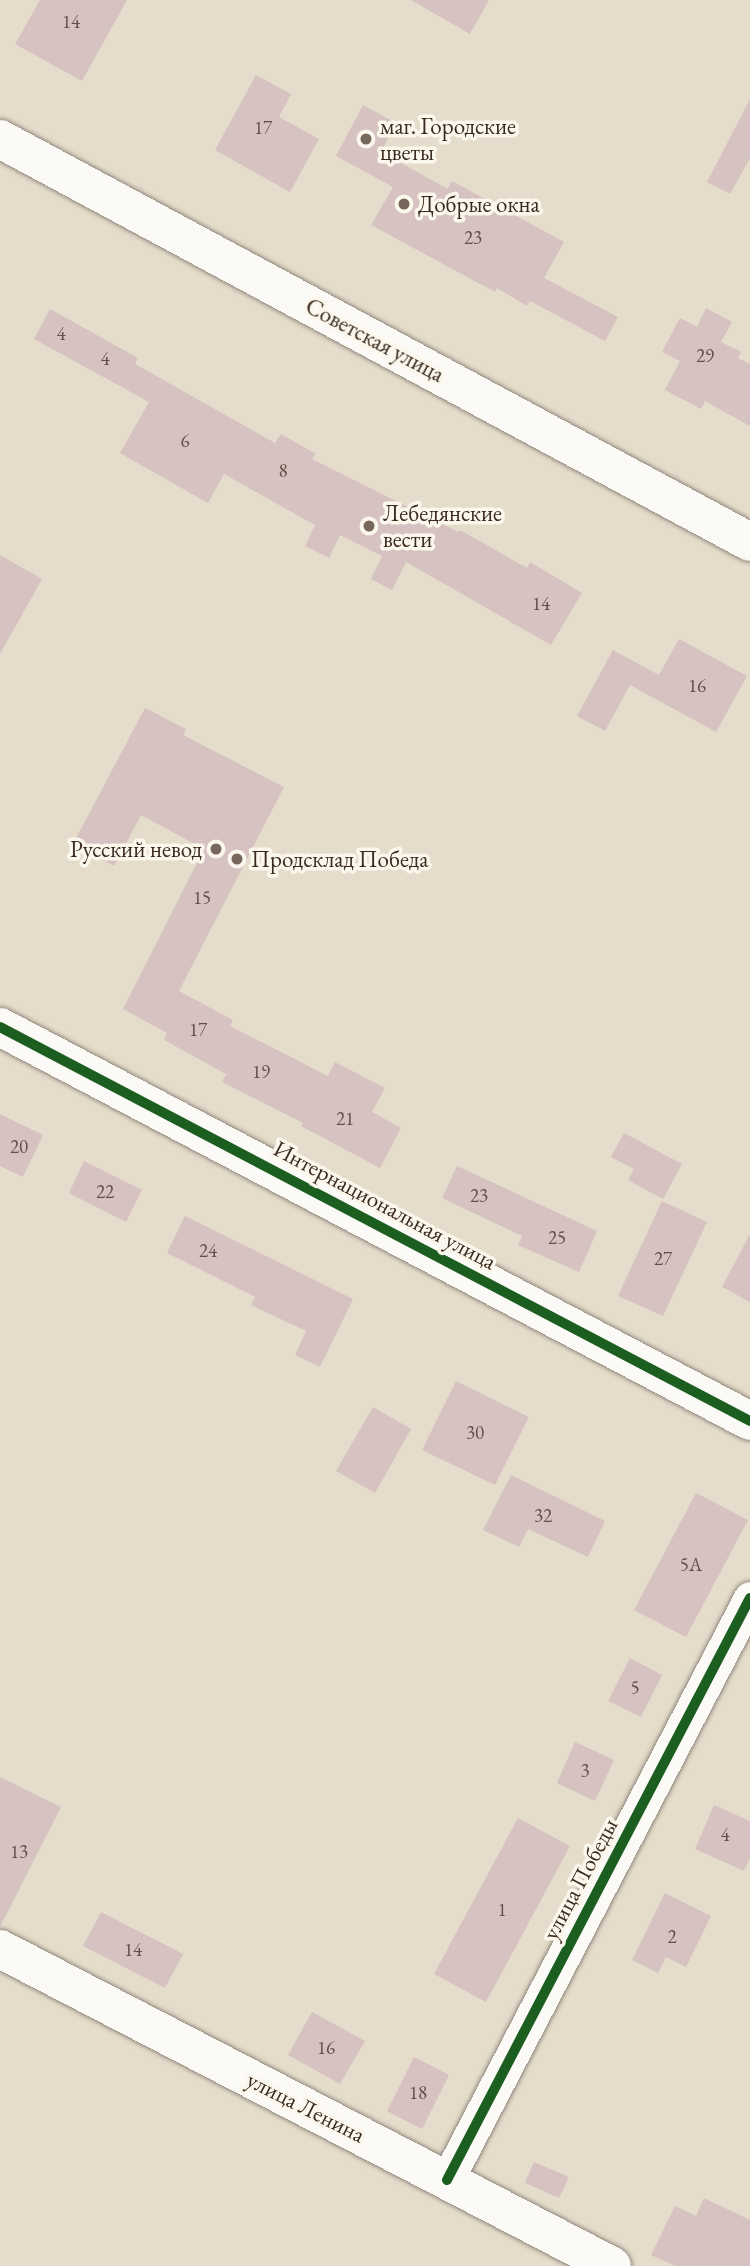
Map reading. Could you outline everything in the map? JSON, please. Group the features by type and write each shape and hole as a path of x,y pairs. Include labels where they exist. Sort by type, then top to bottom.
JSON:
{"main road":[{"name":"Советская улица","path":"0,139 750,542"},
{"name":"Интернациональная улица","path":"0,1027 750,1421"},
{"name":"улица Ленина","path":"0,1949 612,2266"}],"street":[{"name":"улица Победы","path":"447,2180 750,1598"}],"building":[{"path":"40,0 127,0 82,81 15,44"},
{"path":"411,0 489,0 470,34"},
{"path":"256,75 291,94 279,117 319,139 290,192 215,150"},
{"path":"750,99 750,158 730,194 707,182"},
{"path":"363,105 396,123 381,152 448,189 452,181 564,242 544,278 618,317 605,341 530,301 527,306 497,288 495,292 371,225 393,187 336,156"},
{"path":"706,308 732,322 721,342 741,352 738,358 750,364 750,426 705,401 701,409 665,390 680,361 662,352 680,318 697,327"},
{"path":"50,309 138,358 135,364 275,443 281,434 316,454 312,459 458,532 460,530 527,568 530,562 582,593 551,645 406,562 392,590 371,579 382,556 340,535 329,558 305,546 315,525 224,474 208,503 120,453 149,402 34,339"},
{"path":"0,555 42,579 0,654"},
{"path":"679,639 747,676 716,732 630,685 605,731 577,716 613,650 659,675"},
{"path":"145,708 186,729 183,735 284,787 179,991 233,1020 230,1026 328,1076 335,1062 385,1088 372,1112 401,1128 380,1168 301,1126 303,1123 222,1082 226,1074 164,1040 167,1033 123,1009 204,849 141,815 114,866 73,844"},
{"path":"0,1114 43,1135 23,1177 0,1166"},
{"path":"624,1133 682,1164 663,1199 628,1180 634,1169 611,1157"},
{"path":"84,1161 142,1190 126,1222 69,1193"},
{"path":"457,1166 597,1231 579,1272 518,1245 522,1236 442,1198"},
{"path":"662,1201 707,1222 663,1316 618,1296"},
{"path":"185,1216 353,1299 320,1367 295,1355 306,1331 251,1305 255,1297 167,1253"},
{"path":"750,1234 750,1302 722,1287"},
{"path":"456,1381 529,1417 495,1485 422,1450"},
{"path":"373,1407 411,1429 375,1493 336,1471"},
{"path":"511,1475 605,1521 588,1557 528,1529 519,1547 483,1530"},
{"path":"696,1493 748,1520 686,1637 634,1610"},
{"path":"630,1658 662,1675 641,1717 608,1701"},
{"path":"575,1742 614,1760 595,1801 557,1783"},
{"path":"0,1777 61,1807 0,1927"},
{"path":"714,1805 750,1821 750,1858 744,1871 695,1849"},
{"path":"518,1818 570,1846 486,2002 434,1974"},
{"path":"665,1893 711,1916 686,1967 666,1957 658,1973 632,1960"},
{"path":"101,1912 183,1954 165,1988 83,1946"},
{"path":"312,2012 365,2041 340,2084 288,2055"},
{"path":"414,2057 449,2075 422,2129 387,2111"},
{"path":"534,2162 569,2177 559,2198 525,2183"},
{"path":"704,2198 750,2220 750,2266 675,2266 651,2255 675,2206 696,2216"}],"cycle path":[{"path":"0,1027 750,1421"},
{"path":"447,2180 750,1598"}],"place":[{"name":"маг. Городские цветы","path":"366,139"},
{"name":"Добрые окна","path":"404,204"},
{"name":"Лебедянские вести","path":"369,526"},
{"name":"Русский невод","path":"216,849"},
{"name":"Продсклад Победа","path":"237,859"}]}
